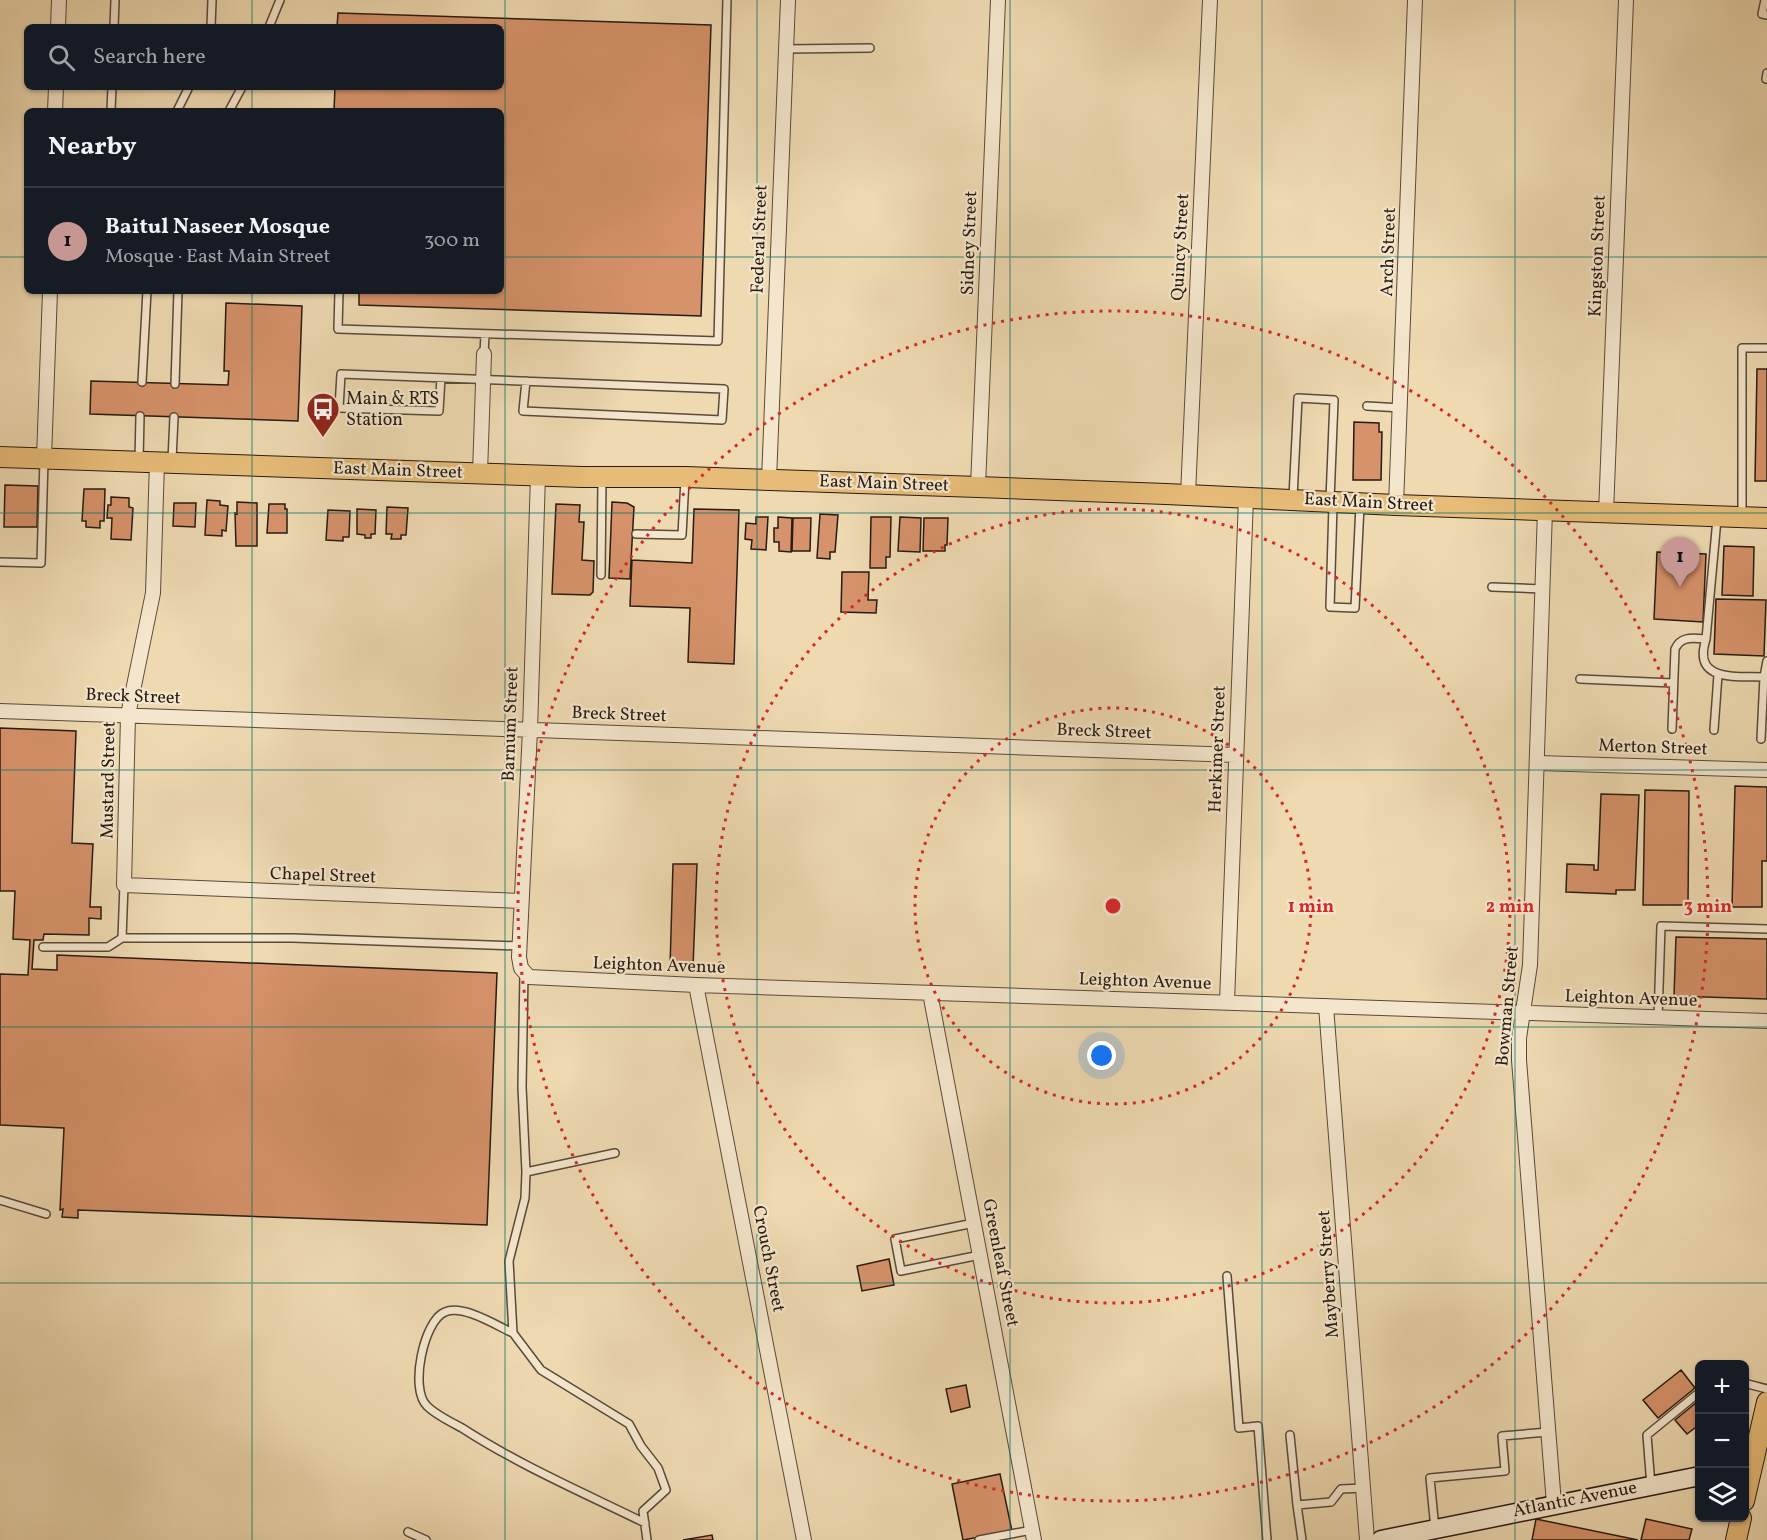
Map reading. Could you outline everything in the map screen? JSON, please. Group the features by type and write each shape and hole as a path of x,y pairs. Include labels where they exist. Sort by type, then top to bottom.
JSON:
{"main road":[{"name":"East Main Street","path":"0,457 538,476 685,477 978,487 1360,504 1767,518"},
{"path":"1749,1484 1767,1402"},
{"name":"Atlantic Avenue","path":"1381,1540 1429,1533 1554,1504 1695,1477"},
{"path":"1736,1540 1740,1522"}],"street":[{"path":"58,24 59,0"},
{"name":"Federal Street","path":"769,480 788,0"},
{"name":"Sidney Street","path":"978,487 998,0"},
{"name":"Quincy Street","path":"1188,495 1210,0"},
{"name":"Arch Street","path":"1396,505 1415,0"},
{"name":"Kingston Street","path":"1606,513 1626,0"},
{"path":"55,108 56,90"},
{"path":"44,458 50,294"},
{"path":"480,474 484,354"},
{"name":"Mustard Street","path":"124,885 128,715 153,592 156,462"},
{"name":"Barnum Street","path":"524,973 519,957 519,946 530,730 538,476"},
{"name":"Herkimer Street","path":"1227,1002 1246,498"},
{"name":"Bowman Street","path":"1545,510 1530,965 1519,1060 1554,1504"},
{"name":"Breck Street","path":"0,711 1236,755"},
{"name":"Merton Street","path":"1538,763 1767,770"},
{"name":"Chapel Street","path":"124,885 521,901"},
{"name":"Leighton Avenue","path":"524,973 529,977 539,979 1767,1021"},
{"name":"Crouch Street","path":"696,985 804,1540"},
{"name":"Greenleaf Street","path":"930,993 1033,1535"},
{"name":"Mayberry Street","path":"1326,1006 1367,1540"}],"lane":[{"path":"114,24 116,0"},
{"path":"211,24 212,0"},
{"path":"270,24 280,0"},
{"path":"339,294 338,330 718,341 727,0"},
{"path":"1765,0 1762,14 1767,15"},
{"path":"786,49 870,48"},
{"path":"111,108 112,90"},
{"path":"178,108 188,90"},
{"path":"231,108 240,90"},
{"path":"142,382 147,294"},
{"path":"175,384 178,294"},
{"path":"484,334 484,354"},
{"path":"1742,518 1742,348 1767,348"},
{"path":"441,378 439,411 339,408 341,374 483,379 723,389 722,420 523,411 526,381"},
{"path":"1293,500 1298,398 1334,400 1330,607 1355,608 1360,504"},
{"path":"1367,406 1401,408"},
{"path":"140,416 156,462"},
{"path":"156,462 174,417"},
{"path":"0,561 41,563 44,458"},
{"path":"601,575 602,477"},
{"path":"636,534 682,535 685,477"},
{"path":"1717,517 1706,639 1702,652 1704,662 1718,675 1764,677"},
{"path":"1492,587 1543,589"},
{"path":"1672,729 1675,650 1678,642 1684,638 1706,639"},
{"path":"1761,739 1767,661"},
{"path":"1714,730 1718,675"},
{"path":"1580,679 1674,682"},
{"path":"122,938 124,885"},
{"path":"1658,1018 1661,926 1767,929"},
{"path":"43,947 108,947 122,938 293,938 519,946"},
{"path":"513,1334 509,1261 525,1198 526,1172 522,1087 524,973"},
{"path":"526,1172 615,1153"},
{"path":"0,1200 46,1214"},
{"path":"974,1223 895,1239 901,1271 980,1255"},
{"path":"1227,1276 1239,1428 1258,1426 1267,1540"},
{"path":"645,1523 482,1441 425,1406 418,1390 417,1371 432,1322 446,1311 464,1310 513,1334 542,1370 628,1424 658,1468 666,1490 643,1511 645,1523 647,1540"},
{"path":"1749,1384 1767,1389"},
{"path":"1651,1486 1647,1435 1695,1396"},
{"path":"1429,1533 1430,1478 1505,1471 1502,1436 1548,1432"},
{"path":"1290,1435 1302,1540"},
{"path":"1297,1505 1331,1502 1341,1490 1363,1488"},
{"path":"408,1532 426,1540"},
{"path":"979,1540 1033,1535"}],"building":[{"path":"338,13 711,25 701,316 359,305 359,294 504,294 504,108 334,108 335,90 504,90 504,24 337,24"},
{"path":"226,303 302,306 298,421 90,414 91,381 228,385 229,371 224,371"},
{"path":"1757,369 1767,369 1767,481 1755,481"},
{"path":"1354,422 1379,423 1379,432 1382,432 1381,480 1353,480"},
{"path":"5,485 38,486 37,527 4,527"},
{"path":"84,489 105,489 104,521 100,521 100,528 86,527 86,521 82,521"},
{"path":"111,497 129,498 129,507 133,508 131,540 111,539 112,518 107,518"},
{"path":"207,500 220,501 220,505 228,506 226,531 222,530 222,536 205,535"},
{"path":"237,502 257,503 257,546 236,546"},
{"path":"612,502 627,503 634,507 630,579 609,578"},
{"path":"174,503 196,503 195,527 173,526"},
{"path":"269,504 285,504 287,533 267,533"},
{"path":"556,504 580,505 579,522 584,522 582,560 594,561 593,592 590,595 552,594"},
{"path":"387,507 408,508 406,535 401,535 401,539 391,539 392,534 386,534"},
{"path":"357,509 376,510 375,534 371,534 371,538 357,534"},
{"path":"694,509 739,510 734,664 688,662 690,608 630,606 632,560 692,563"},
{"path":"328,510 350,511 349,537 343,537 343,541 326,540"},
{"path":"820,514 838,515 835,552 830,552 830,559 817,558"},
{"path":"756,517 768,517 766,550 751,549 752,540 745,539 746,523 756,524"},
{"path":"778,517 792,518 791,552 779,551 779,542 774,542 774,528 778,528"},
{"path":"871,517 891,517 890,557 886,557 886,568 870,568"},
{"path":"900,517 921,518 920,552 898,551"},
{"path":"793,518 811,518 810,551 792,551"},
{"path":"924,518 948,518 945,551 923,551"},
{"path":"1724,546 1754,547 1753,596 1722,595"},
{"path":"1657,552 1706,554 1703,622 1654,619"},
{"path":"842,572 869,572 868,600 877,600 876,613 841,612"},
{"path":"1716,599 1766,600 1764,656 1714,654"},
{"path":"0,728 76,731 72,843 93,844 90,907 101,907 101,919 89,918 89,935 44,934 43,940 34,940 32,969 57,970 57,955 497,973 487,1225 78,1210 78,1218 62,1217 63,1209 60,1210 64,1128 0,1125 0,974 28,975 30,940 13,939 15,891 0,891"},
{"path":"1735,786 1767,787 1767,861 1762,861 1762,907 1732,907"},
{"path":"1645,790 1689,791 1688,905 1643,905"},
{"path":"1601,794 1639,795 1635,890 1616,890 1616,894 1566,892 1567,864 1594,865 1594,870 1598,870"},
{"path":"673,864 697,864 693,967 670,967"},
{"path":"1676,937 1767,939 1767,999 1674,996"},
{"path":"889,1259 894,1285 862,1291 857,1266"},
{"path":"1681,1370 1695,1388 1658,1418 1643,1400"},
{"path":"966,1385 970,1407 951,1412 946,1389"},
{"path":"1695,1404 1695,1428 1687,1434 1675,1420"},
{"path":"1000,1474 1012,1531 963,1540 952,1484"},
{"path":"1536,1519 1638,1540 1532,1540"},
{"path":"1646,1519 1692,1529 1689,1540 1641,1540"},
{"path":"712,1535 713,1540 683,1540"}],"place":[{"name":"Main & RTS Station","path":"323,438"},
{"name":"Baitul Naseer Mosque","path":"1680,587"}]}
